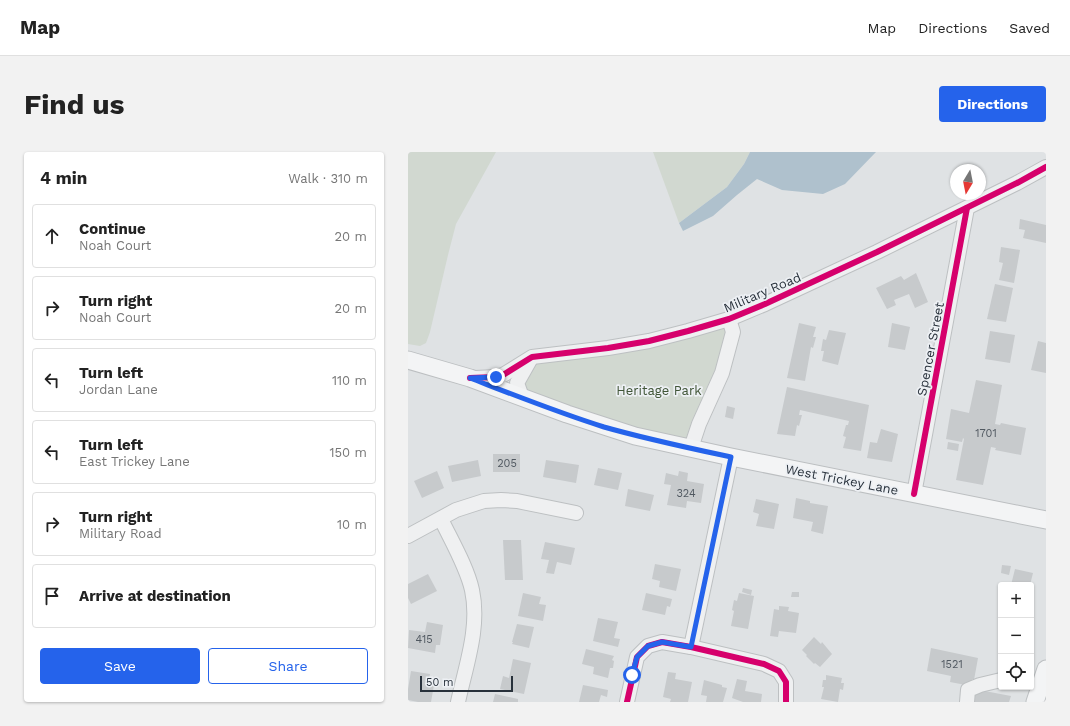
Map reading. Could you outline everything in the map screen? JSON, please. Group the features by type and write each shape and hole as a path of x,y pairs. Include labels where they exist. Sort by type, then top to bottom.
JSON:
{"main road":[{"name":"Military Road","path":"408,360 470,378"},
{"name":"West Trickey Lane","path":"470,378 566,414 635,436 731,457 1046,520"},
{"path":"1035,702 1040,677"}],"street":[{"name":"Military Road","path":"470,378 490,378 503,375 532,357 608,348 649,341 729,318 812,283 967,208 1046,167"},
{"name":"Spencer Street","path":"914,494 967,208"},
{"path":"691,448 699,424 722,373 733,332 729,318"},
{"path":"522,398 517,383 532,357"},
{"path":"691,647 731,457"},
{"path":"408,536 456,510 484,501 517,501 576,513"},
{"path":"441,519 468,576 472,589 475,609 474,629 458,702"},
{"path":"627,702 637,657 648,646 662,642 691,647 764,664 779,671 786,682 786,702"},
{"path":"967,702 968,690 980,685 998,681"}],"green space":[{"path":"408,152 496,152 456,224 430,332 426,343 420,346 408,344"},
{"path":"653,152 750,152 744,164 727,187 679,223"},
{"name":"Heritage Park","path":"729,319 733,332 691,448 522,397 517,383 532,357"}],"water":[{"path":"750,152 876,152 845,184 823,194 782,190 757,179 713,216 683,231 679,223 727,187 744,164"}],"building":[{"path":"1020,219 1046,225 1046,243 1023,238 1025,230 1019,229"},
{"path":"1001,247 1020,250 1014,283 999,280 1003,263 999,262"},
{"path":"916,273 928,302 915,308 909,294 894,300 896,305 887,309 876,288 901,276 904,280"},
{"path":"995,284 1013,288 1006,322 987,319"},
{"path":"799,323 816,327 813,337 816,337 813,348 811,347 805,381 787,378"},
{"path":"892,323 910,327 905,350 888,347"},
{"path":"829,330 846,333 838,365 822,361 824,351 821,351 823,339 826,340"},
{"path":"990,331 1015,335 1010,363 985,359"},
{"path":"1038,341 1046,343 1046,373 1031,370"},
{"path":"976,380 1002,385 995,424 1000,425 1001,423 1026,428 1021,455 995,450 996,448 991,447 983,485 956,480 964,439 963,438 962,442 946,439 951,409 969,413"},
{"path":"787,387 869,405 861,451 843,448 846,437 843,436 846,425 848,425 849,421 800,410 799,415 802,415 799,426 797,425 795,436 777,434"},
{"path":"727,406 735,408 733,419 725,417"},
{"path":"881,429 898,434 892,462 867,458 870,442 877,443"},
{"path":"948,442 959,444 958,451 947,449"},
{"path":"493,454 520,454 520,472 493,472"},
{"path":"478,460 481,476 452,482 448,466"},
{"path":"546,460 579,465 576,483 543,477"},
{"path":"598,468 622,473 618,490 594,485"},
{"path":"437,471 444,488 422,498 414,481"},
{"path":"679,471 688,473 687,481 704,484 701,503 687,501 686,508 667,505 671,485 664,484 666,473 678,476"},
{"path":"628,489 654,495 650,511 625,506"},
{"path":"796,498 810,501 810,503 828,506 823,534 811,531 813,522 793,518"},
{"path":"756,499 779,504 774,529 756,526 759,514 753,512"},
{"path":"503,540 521,540 523,580 505,580"},
{"path":"545,542 575,548 571,565 557,562 554,574 546,573 549,560 541,559"},
{"path":"655,564 681,569 676,591 659,587 660,581 652,579"},
{"path":"1002,565 1011,566 1009,575 1001,573"},
{"path":"1015,569 1033,573 1031,582 1012,582"},
{"path":"428,574 437,591 411,604 408,598 408,584"},
{"path":"743,588 752,590 751,595 742,592"},
{"path":"792,592 799,592 799,597 791,597"},
{"path":"523,593 541,597 539,604 546,605 543,621 518,616"},
{"path":"646,593 672,599 670,607 667,606 665,615 642,610"},
{"path":"739,593 754,596 748,629 731,626 734,611 732,610 734,600 737,601"},
{"path":"779,606 789,607 788,611 799,613 796,633 779,631 778,637 770,636 774,609 779,610"},
{"path":"598,618 618,622 614,638 620,639 618,647 593,641"},
{"path":"427,622 443,625 440,645 436,645 435,653 408,648 409,630 425,632"},
{"path":"517,624 534,627 529,648 512,644"},
{"path":"814,637 821,644 822,642 832,654 820,667 815,663 814,664 802,650"},
{"path":"931,648 978,658 974,680 972,679 971,686 950,682 951,676 927,671"},
{"path":"586,649 614,656 612,660 614,661 613,668 610,668 608,678 593,674 594,667 582,664"},
{"path":"513,659 531,663 524,694 500,689 503,676 509,678"},
{"path":"411,671 430,674 428,684 434,685 431,702 408,700"},
{"path":"668,672 676,673 675,679 692,682 688,702 670,702 671,699 663,697"},
{"path":"826,675 842,678 841,683 844,683 843,690 840,689 838,702 821,699 824,687 822,687 823,680 826,680"},
{"path":"737,679 747,681 745,691 762,694 761,702 743,702 732,698"},
{"path":"704,680 727,688 723,702 706,702 707,696 701,695"},
{"path":"583,685 608,690 607,697 601,695 599,702 579,702"},
{"path":"974,689 1011,696 1009,702 974,702"},
{"path":"495,694 518,699 518,702 493,702"}],"cycle path":[{"path":"470,378 496,377 503,375 532,357 608,348 649,341 729,319 877,252 1017,183 1046,167"},
{"path":"914,494 967,208"},
{"path":"627,702 637,657 648,646 662,642 691,647 764,664 779,671 786,682 786,702"}],"route":[{"path":"496,377 470,378 604,427 635,436 731,457 691,647 662,642 648,646 637,657 632,675"}]}
